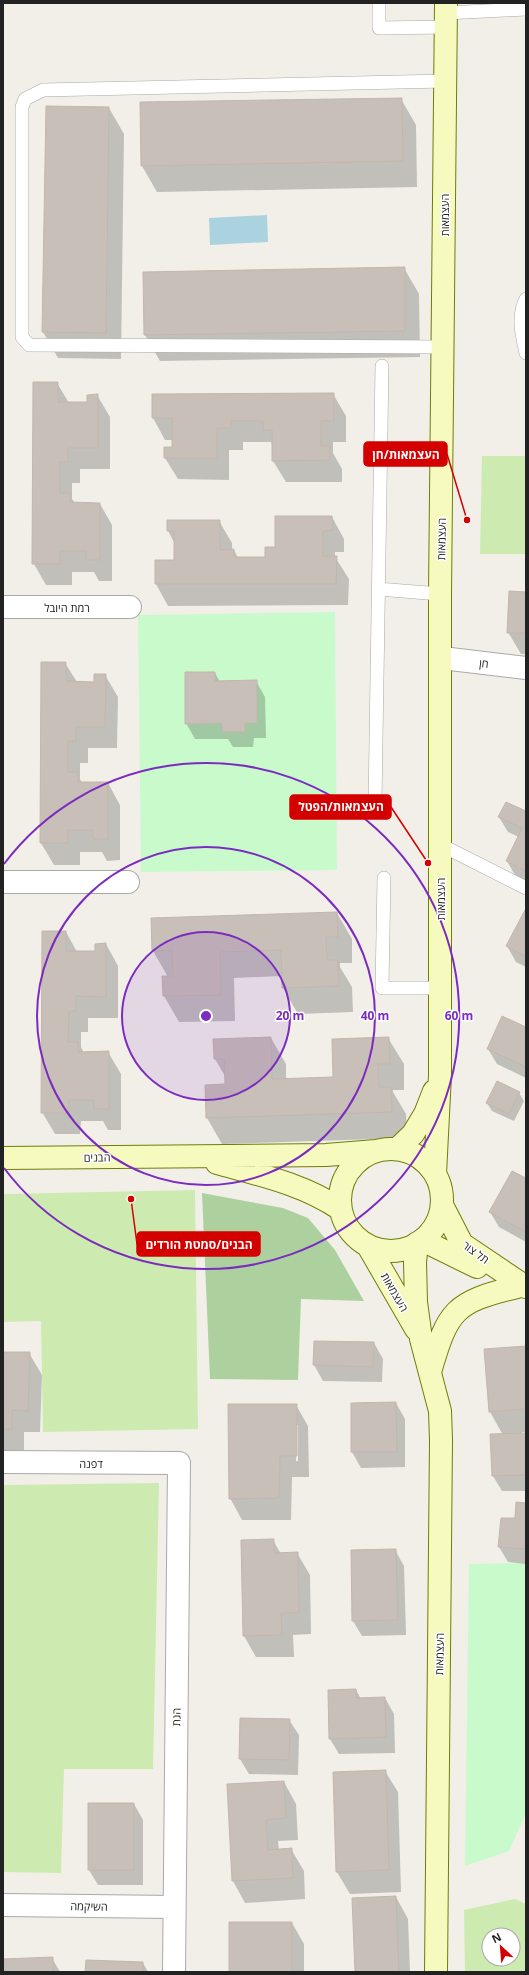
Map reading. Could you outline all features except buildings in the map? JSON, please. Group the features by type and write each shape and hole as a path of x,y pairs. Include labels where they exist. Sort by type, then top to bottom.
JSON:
{"street":[{"name":"העצמאות","path":"435,1174 440,1075 442,658 440,594 445,14"},
{"name":"רמת היובל","path":"3,607 130,607"},
{"name":"חן","path":"442,658 526,668"},
{"path":"3,882 128,882"},
{"name":"העצמאות","path":"386,1150 413,1134 425,1114 440,1075"},
{"path":"386,1150 410,1152 424,1161 435,1174 441,1188 442,1204 438,1221 420,1242 396,1251 381,1250 368,1246 355,1236 345,1224 340,1209 340,1191 346,1175 358,1161 386,1150"},
{"name":"הבנים","path":"3,1158 326,1155 386,1150"},
{"name":"הבנים","path":"191,1156 279,1180 322,1196 340,1209"},
{"name":"תל צור","path":"442,1204 462,1244 523,1289"},
{"name":"העצמאות","path":"420,1242 415,1262 416,1302 421,1339 440,1411 442,1440 436,1972"},
{"name":"תל צור","path":"420,1242 523,1289"},
{"name":"העצמאות","path":"368,1246 421,1339"},
{"path":"430,1372 448,1322 464,1304 483,1295 523,1289"},
{"name":"דפנה","path":"3,1462 178,1463"},
{"name":"הגת","path":"174,1972 178,1463"},
{"name":"השיקמה","path":"3,1905 174,1907"}],"lane":[{"path":"379,3 379,28 445,14 526,9"},
{"path":"443,346 29,345 22,337 22,107 25,99 43,90 445,81"},
{"path":"526,299 523,305 520,327 526,353"},
{"path":"375,803 382,366"},
{"path":"378,590 440,594"},
{"path":"441,845 526,888"},
{"path":"384,878 382,988 440,988"}],"green space":[{"path":"482,456 526,456 526,554 480,554"},
{"path":"335,612 337,870 141,872 138,615"},
{"path":"195,1190 198,1429 43,1432 41,1321 3,1322 3,1194"},
{"path":"202,1193 283,1208 308,1218 335,1250 364,1301 301,1299 298,1380 210,1379"},
{"path":"159,1483 153,1769 64,1769 61,1873 3,1872 3,1485"},
{"path":"526,1563 526,1813 509,1851 465,1866 469,1564"},
{"path":"515,1899 526,1904 526,1972 465,1972 464,1910"}],"water":[{"path":"267,215 268,242 210,245 209,218"}],"place":[{"name":"העצמאות/חן","path":"467,520"},
{"name":"העצמאות/הפטל","path":"428,863"},
{"name":"הבנים/סמטת הורדים","path":"131,1199"}]}
